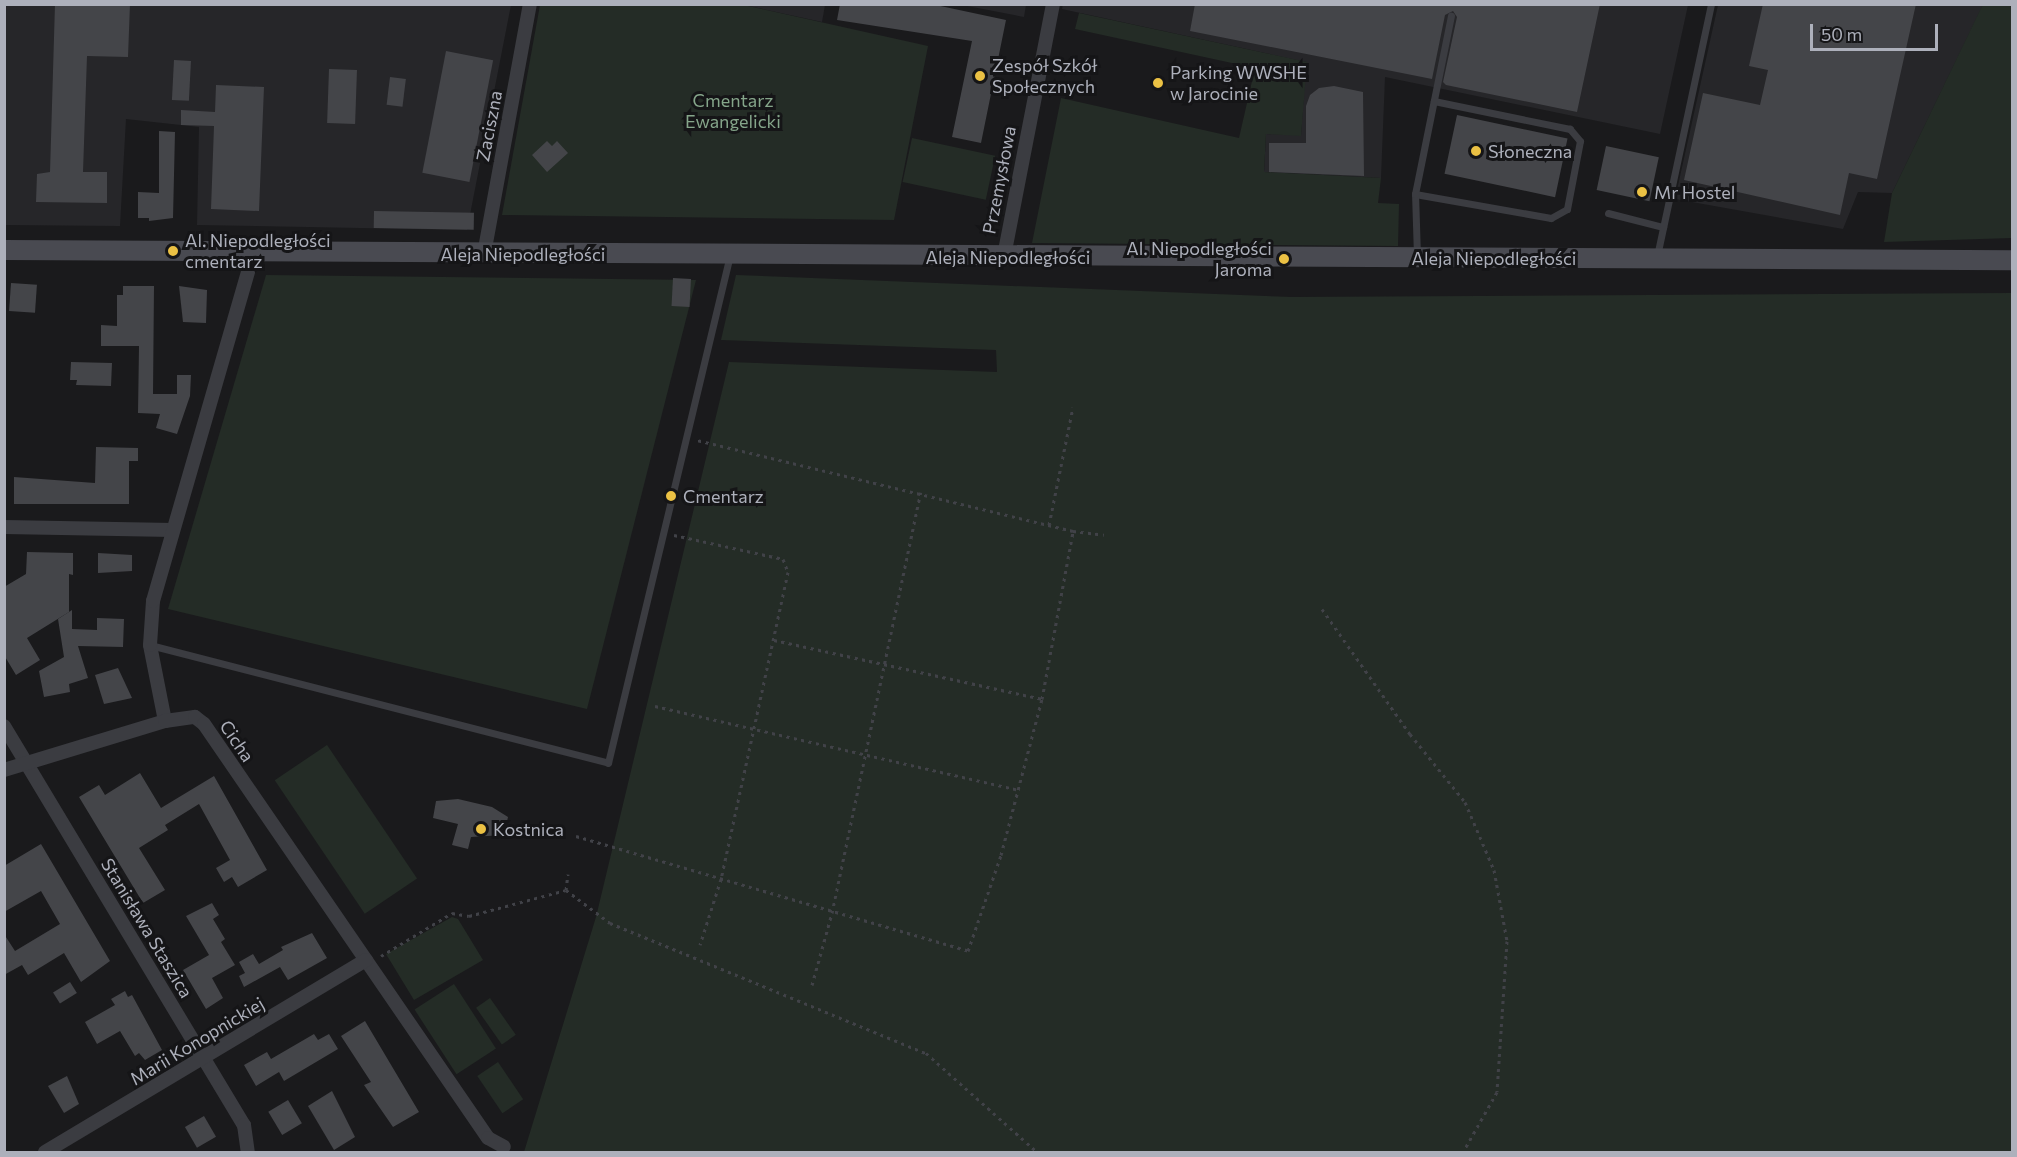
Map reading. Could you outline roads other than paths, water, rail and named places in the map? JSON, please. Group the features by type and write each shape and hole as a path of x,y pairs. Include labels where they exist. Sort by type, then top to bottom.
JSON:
{"main road":[{"name":"Aleja Niepodległości","path":"4,250 2013,260"}],"street":[{"name":"Zaciszna","path":"484,254 530,4"},
{"name":"Przemysłowa","path":"1004,256 1053,4"},
{"path":"165,721 150,645 153,601 254,252"},
{"path":"4,527 173,530"},
{"name":"Cicha","path":"4,770 185,716 204,724 488,1138 504,1147"},
{"name":"Stanisława Staszica","path":"4,726 244,1125 248,1152"},
{"name":"Marii Konopnickiej","path":"45,1152 204,1059 366,960"}],"lane":[{"path":"1656,258 1711,4"},
{"path":"1417,258 1415,194 1451,16"},
{"path":"1415,194 1551,218 1567,209 1580,141 1570,129 1434,101"},
{"path":"1608,213 1663,227"},
{"path":"150,645 608,763 730,255"}],"place":[{"name":"Zespół Szkół Społecznych","path":"980,76"},
{"name":"Parking WWSHE w Jarocinie","path":"1158,83"},
{"name":"Słoneczna","path":"1476,151"},
{"name":"Mr Hostel","path":"1642,192"},
{"name":"Al. Niepodległości cmentarz","path":"173,251"},
{"name":"Al. Niepodległości Jaroma","path":"1284,259"},
{"name":"Cmentarz","path":"671,496"},
{"name":"Kostnica","path":"481,829"}],"park label":[{"name":"Cmentarz Ewangelicki","path":"733,111"}]}
